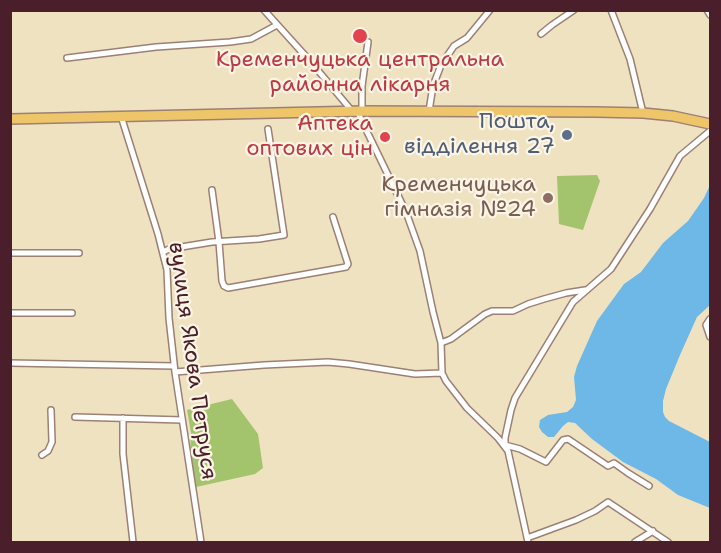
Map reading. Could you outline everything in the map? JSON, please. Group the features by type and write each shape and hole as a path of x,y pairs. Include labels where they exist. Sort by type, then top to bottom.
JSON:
{"highway":[{"path":"10,119 429,111 643,113 673,116 711,124"}],"street":[{"path":"429,111 433,86 441,65 454,46 467,38 490,10"},
{"path":"541,34 574,10"},
{"path":"611,10 630,58 643,113"},
{"path":"707,10 711,15"},
{"path":"267,11 277,25 357,111 406,212 420,251 441,343 442,373 467,408 505,445 528,540 596,511 608,502 668,543"},
{"path":"67,58 156,47 252,39 277,25"},
{"path":"357,111 368,42"},
{"name":"вулиця Якова Петруся","path":"121,116 163,252 174,369 201,543"},
{"path":"163,252 169,249 284,235 268,129"},
{"path":"505,445 511,410 522,385 573,302 606,274 617,261 680,156 711,131"},
{"path":"212,190 222,281 228,288 346,267 348,264 333,217"},
{"path":"10,253 79,253"},
{"path":"441,343 451,339 492,311 513,311 544,299 587,290"},
{"path":"10,313 72,313"},
{"path":"711,319 706,325 711,337"},
{"path":"10,363 174,369 328,362 415,374 442,373"},
{"path":"42,455 48,451 52,442 51,410"},
{"path":"75,417 182,420"},
{"path":"123,418 123,454 134,543"},
{"path":"505,445 520,449 546,462 563,440 568,439 606,466 614,463 649,486"},
{"path":"635,543 653,531"}],"green space":[{"path":"597,175 600,181 583,230 559,224 557,176"},
{"path":"232,399 258,434 263,468 255,474 196,487 190,452 191,433 187,410"}],"water":[{"path":"710,185 710,305 697,317 680,355 666,389 663,412 669,421 710,442 710,508 678,495 656,479 623,462 575,423 568,422 554,437 548,437 539,427 540,420 548,415 567,412 573,407 576,400 574,377 577,366 597,321 624,284 641,272 663,243 688,221"}],"place":[{"name":"Кременчуцька центральна районна лікарня","path":"360,36"},
{"name":"Пошта, відділення 27","path":"567,135"},
{"name":"Аптека оптових цін","path":"385,137"},
{"name":"Кременчуцька гімназія №24","path":"548,198"}]}
